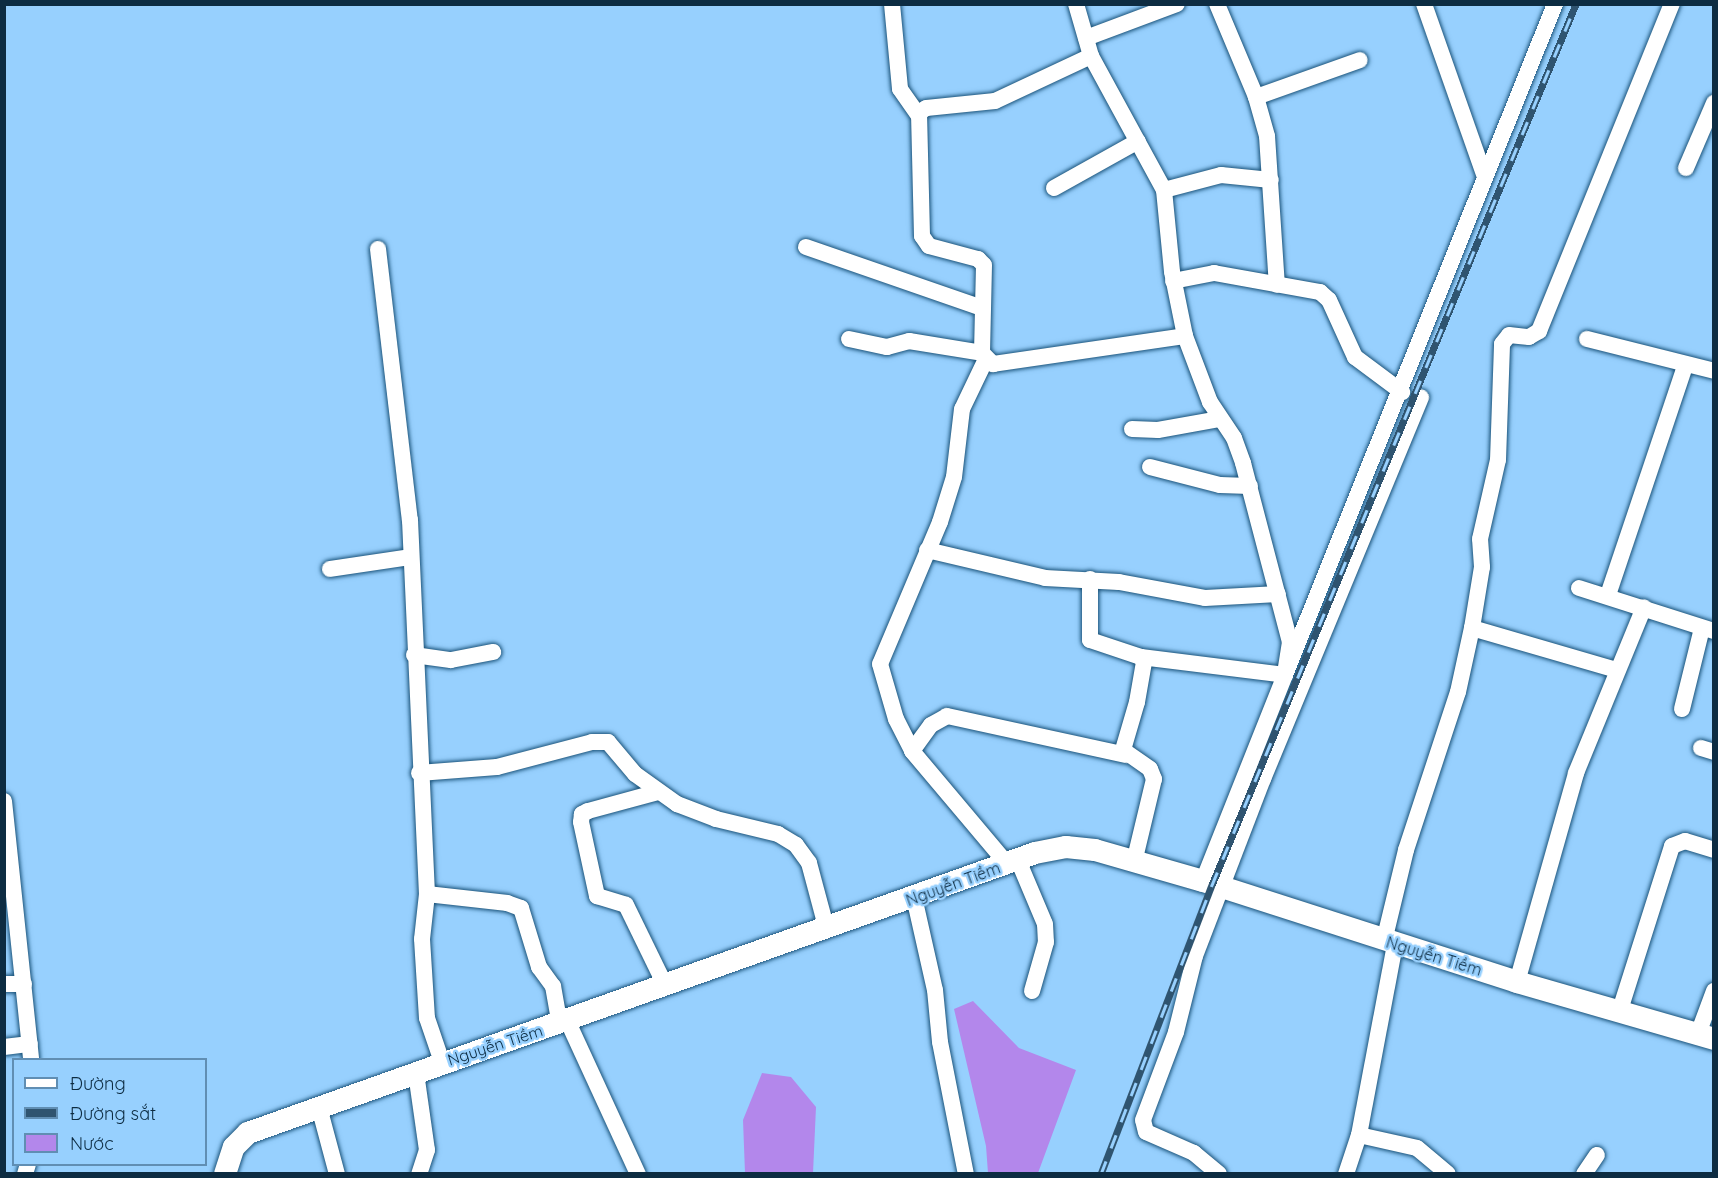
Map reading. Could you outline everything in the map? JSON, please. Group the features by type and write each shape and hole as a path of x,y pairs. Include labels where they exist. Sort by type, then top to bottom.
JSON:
{"street":[{"path":"892,4 900,89 918,115 922,236 929,246 982,262 985,272 982,308 984,356 962,409 954,477 880,664 896,719 912,751 1012,862 1045,924 1046,942 1032,991"},
{"path":"1076,4 1091,56 1164,190 1173,281 1185,336 1220,419 1234,438 1250,486 1290,642 1285,675"},
{"path":"1086,38 1177,4"},
{"path":"1217,4 1256,97 1267,136 1277,285"},
{"path":"1424,4 1484,174"},
{"path":"1219,1173 1194,1153 1146,1132 1143,1120 1164,1067 1212,885 1285,675 1402,392 1484,174 1555,4"},
{"path":"1346,1173 1359,1135 1406,850 1454,702 1472,628 1482,567 1480,539 1498,460 1502,344 1509,335 1529,337 1539,331 1672,4"},
{"path":"918,115 926,108 995,101 1091,56"},
{"path":"1256,97 1360,60"},
{"path":"1686,168 1713,103"},
{"path":"1053,188 1138,141"},
{"path":"1164,190 1221,175 1271,180"},
{"path":"806,247 982,308"},
{"path":"378,249 408,489 419,773 427,894 422,939 427,1018 442,1062"},
{"path":"1173,281 1214,273 1326,296 1355,357 1402,392"},
{"path":"849,339 887,347 909,341 984,356 996,364 1185,336"},
{"path":"1587,339 1639,350 1685,366 1713,371"},
{"path":"1608,596 1685,366"},
{"path":"1212,885 1421,398"},
{"path":"1132,429 1158,430 1220,419"},
{"path":"1150,467 1220,485 1250,486"},
{"path":"927,550 1045,578 1090,579 1205,597 1278,594"},
{"path":"330,569 410,557"},
{"path":"1090,579 1090,640 1141,657 1285,675"},
{"path":"1579,588 1644,607 1708,630 1682,709"},
{"path":"1517,982 1576,773 1644,607"},
{"path":"1472,628 1617,670"},
{"path":"414,655 451,660 493,652"},
{"path":"1126,754 1123,743 1143,676 1141,657"},
{"path":"912,751 936,720 947,716 1126,754 1150,769 1154,779 1134,862"},
{"path":"419,773 504,766 603,741 613,745 635,774 658,792 700,814 778,834 796,845 808,863 827,930"},
{"path":"658,792 588,811 582,814 581,822 597,896 626,905 666,987"},
{"path":"4,801 8,877 24,984 30,1052 4,1047"},
{"path":"1620,1010 1672,846 1684,842 1713,850"},
{"name":"Nguyễn Tiềm","path":"225,1173 234,1148 244,1136 318,1107 442,1062 666,987 1012,862 1066,847 1089,849 1212,885 1517,982 1706,1036"},
{"path":"427,894 507,903 521,908 539,967 553,986 564,1023 638,1173"},
{"path":"914,897 935,990 940,1042 966,1173"},
{"path":"4,984 24,984"},
{"path":"1706,1036 1713,991"},
{"path":"416,1073 427,1150 419,1173"},
{"path":"318,1107 338,1173"},
{"path":"1359,1135 1417,1148 1448,1173"},
{"path":"1584,1173 1597,1155"}],"water":[{"path":"973,1001 1019,1048 1076,1070 1038,1173 988,1173 986,1146 954,1009"},
{"path":"762,1073 791,1077 816,1107 813,1173 745,1173 743,1120"}],"railway":[{"path":"1101,1174 1212,885 1576,4"}]}
